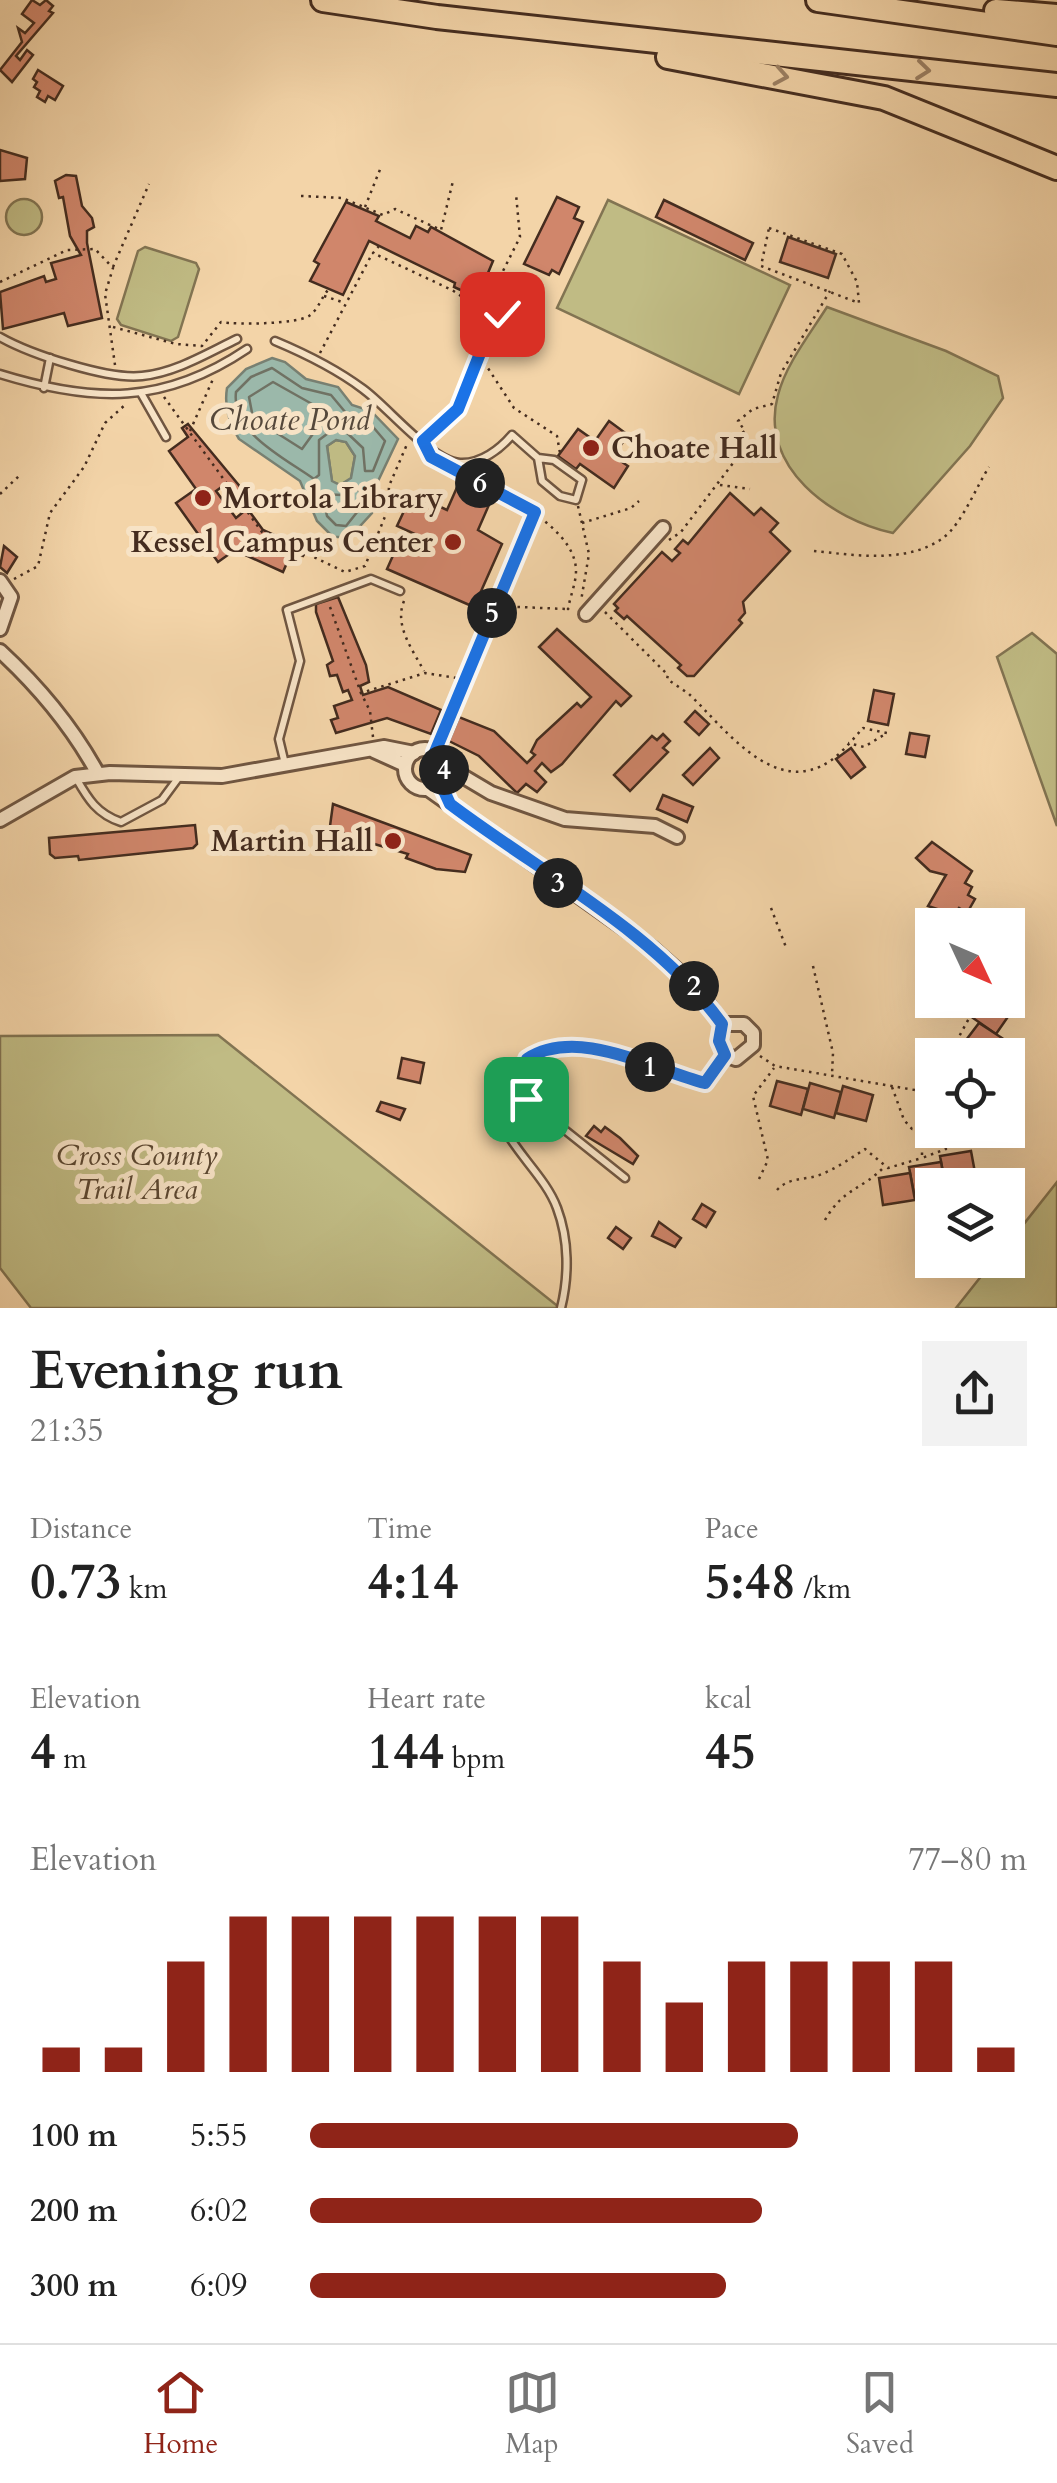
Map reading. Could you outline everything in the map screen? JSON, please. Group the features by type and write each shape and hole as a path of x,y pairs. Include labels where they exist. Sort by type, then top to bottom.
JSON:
{"highway":[{"path":"323,0 478,22 1057,85"},
{"path":"825,1 914,3 1057,16"},
{"path":"825,1 1057,34"},
{"path":"478,22 884,98 1057,168"}],"street":[{"path":"585,610 665,534"},
{"path":"0,629 11,597 1,582"},
{"path":"0,673 3,654"},
{"path":"3,654 28,676 81,743 98,774"},
{"path":"0,820 75,777 222,776 384,747 414,753 435,752 439,778 450,804 652,948 696,987 722,1024 719,1041 725,1055 736,1059 750,1050 753,1033 744,1024 722,1024"},
{"path":"374,751 405,766 410,783 466,777 490,793 565,819 655,826 677,837"},
{"path":"405,766 414,753"}],"lane":[{"path":"0,337 27,353 141,377 237,339"},
{"path":"275,341 317,358 361,387 436,454 461,463 498,452 512,435 538,458 554,460 582,480 576,500 560,496 542,481 538,458"},
{"path":"0,374 44,388 142,395 191,383 247,349"},
{"path":"44,388 50,358"},
{"path":"142,395 166,437"},
{"path":"285,765 280,739 300,661 286,610 371,579 403,594"},
{"path":"75,777 90,802 106,817 121,822 162,800 178,777"},
{"path":"562,1308 568,1280 557,1206 510,1136 493,1100 497,1078 546,1047 570,1044 705,1083 725,1055"},
{"path":"527,1059 522,1078 526,1099 625,1178"}],"path":[{"path":"365,207 381,167"},
{"path":"302,196 342,198 383,215 395,209 442,230 452,181"},
{"path":"121,373 116,367 105,294 149,184"},
{"path":"423,441 458,409 494,318 506,307 498,282 520,237 516,194"},
{"path":"770,228 842,254 856,282 860,303 830,292 762,266 770,228"},
{"path":"317,358 379,246"},
{"path":"0,282 67,250 95,249 113,268"},
{"path":"373,253 452,290 494,318"},
{"path":"486,280 498,282"},
{"path":"112,327 176,344 202,346 222,322 236,325 310,316 328,290"},
{"path":"665,534 681,532 733,463 735,438 745,430 738,421 753,409 772,404 782,374 830,292"},
{"path":"323,296 346,304"},
{"path":"480,355 514,408 557,436 560,454"},
{"path":"190,432 218,368"},
{"path":"159,390 262,532 345,572 365,566 388,509 389,486 412,431"},
{"path":"1,582 38,566 50,513 84,466 105,422 142,395"},
{"path":"814,550 880,556 920,550 945,537 989,467"},
{"path":"461,473 535,512 568,546 577,569 568,609"},
{"path":"0,494 20,476"},
{"path":"718,485 750,489"},
{"path":"576,500 589,554 585,610"},
{"path":"582,524 631,508 639,501"},
{"path":"435,752 535,512"},
{"path":"403,594 399,613 406,638 426,673"},
{"path":"330,606 370,711 374,751"},
{"path":"495,606 585,610 600,607 668,674 667,680 689,694 750,757 810,769 830,761 863,728 887,734 864,747 848,744"},
{"path":"361,693 426,673 464,679"},
{"path":"771,908 787,950"},
{"path":"813,966 833,1053 832,1076"},
{"path":"750,1050 775,1066 915,1089"},
{"path":"759,1179 768,1160 753,1096 775,1066"},
{"path":"892,1086 904,1120 915,1126"},
{"path":"922,1148 922,1158"},
{"path":"777,1190 798,1178 816,1177 865,1149 888,1168 945,1148"},
{"path":"826,1220 840,1195 873,1178 886,1165"}],"green space":[{"path":"24,199 37,204 42,217 37,230 24,235 11,230 6,217 11,204"},
{"path":"608,200 790,285 739,394 557,308"},
{"path":"145,247 196,263 199,269 178,337 171,341 121,325 117,319 138,251"},
{"path":"827,307 946,351 998,376 1003,398 970,446 893,533 846,516 825,503 805,486 779,445 775,421 782,383"},
{"path":"336,440 346,442 355,456 351,479 340,485 332,482 327,446"},
{"path":"1032,633 1057,654 1057,826 997,657"},
{"name":"Cross County Trail Area","path":"218,1035 560,1308 31,1308 0,1268 0,1036"},
{"path":"1057,1182 1057,1308 956,1308 980,1278 1025,1278 1025,1222"}],"water":[{"name":"Choate Pond","path":"272,358 285,362 306,379 338,387 352,405 371,411 398,439 371,496 372,513 350,537 333,537 317,521 300,481 239,439 228,414 226,395 227,388 246,369","holes":["336,440 346,442 355,456 351,478 340,485 332,481 327,446"]}],"building":[{"path":"32,0 40,5 46,0 53,6 49,11 53,13 16,56 20,60 27,50 33,55 12,82 0,70 22,42 18,28 25,33 34,23 22,14"},
{"path":"38,70 63,86 55,100 48,96 45,102 37,97 40,91 34,87 37,82 33,79"},
{"path":"0,150 27,158 25,179 0,181"},
{"path":"66,175 76,176 82,206 92,218 94,227 87,231 87,243 102,318 68,326 64,313 3,329 0,292 44,276 46,282 56,279 51,263 81,255 70,236 63,197 59,198 55,181"},
{"path":"557,197 579,207 574,218 583,222 559,274 552,270 549,275 524,264"},
{"path":"664,200 753,243 745,260 656,217"},
{"path":"346,202 379,216 376,221 410,238 416,226 428,232 431,227 493,261 480,292 468,286 465,292 454,287 455,283 369,241 343,295 310,281 319,264 314,261"},
{"path":"788,237 836,254 828,278 780,262"},
{"name":"Choate Hall","path":"609,421 628,435 613,456 628,466 614,488 580,464 576,469 558,456 578,429 595,441"},
{"name":"Mortola Library","path":"188,424 242,489 236,493 263,530 307,550 303,556 292,551 283,572 243,554 239,547 218,562 176,503 196,489 169,451 188,437 182,428","holes":["223,486 242,513 236,518 216,491"]},
{"name":"Kessel Campus Center","path":"462,476 495,491 478,530 502,544 474,607 387,569 395,551 404,554 415,534 397,526 412,494 447,510"},
{"path":"730,493 754,515 761,508 778,523 770,532 790,551 743,602 745,613 739,620 742,623 694,676 687,676 678,668 681,665 627,616 624,619 615,611 618,608 614,604 662,552 672,561 680,553 675,549 683,540 688,544"},
{"path":"4,546 17,557 7,573 0,567"},
{"path":"338,597 366,665 369,682 360,686 363,695 388,687 441,710 431,734 387,718 336,733 331,720 338,718 334,706 352,700 348,690 343,692 337,675 330,676 327,665 333,661 316,604"},
{"path":"557,629 631,696 621,706 616,701 562,764 551,772 542,763 535,771 546,782 537,792 526,784 517,793 479,756 449,741 459,717 494,731 527,763 535,755 531,752 537,740 577,703 581,707 591,697 539,647"},
{"path":"874,690 894,694 888,725 868,721"},
{"path":"695,711 709,724 699,735 685,722"},
{"path":"910,733 929,736 925,757 906,754"},
{"path":"663,734 670,741 663,748 668,752 630,791 614,775 652,736 657,740"},
{"path":"710,748 719,758 693,785 683,775"},
{"path":"851,748 865,767 851,778 836,759"},
{"path":"663,795 693,807 687,822 657,809"},
{"name":"Martin Hall","path":"333,804 471,855 465,872 436,869 406,858 408,854 351,837 330,826"},
{"path":"195,825 197,844 193,848 79,860 78,856 55,858 50,854 49,838"},
{"path":"932,842 972,871 965,883 972,887 968,895 975,899 970,908 928,906 946,875 930,871 916,858"},
{"path":"973,1018 1007,1018 996,1034"},
{"path":"979,1023 1002,1038 968,1038"},
{"path":"402,1058 424,1063 420,1083 398,1078"},
{"path":"777,1081 808,1089 801,1115 770,1106"},
{"path":"810,1083 841,1092 834,1118 803,1109"},
{"path":"843,1086 873,1095 866,1121 836,1113"},
{"path":"381,1102 405,1109 400,1120 377,1111"},
{"path":"594,1126 601,1132 605,1127 620,1138 638,1156 633,1164 586,1136"},
{"path":"971,1151 974,1168 942,1168 940,1156"},
{"path":"941,1162 942,1168 915,1168 914,1194 909,1167"},
{"path":"910,1173 915,1200 883,1205 879,1178"},
{"path":"702,1204 715,1212 706,1227 693,1219"},
{"path":"659,1222 681,1238 675,1247 652,1236"},
{"path":"616,1227 631,1238 623,1249 608,1238"}],"place":[{"name":"Choate Hall","path":"591,448"},
{"name":"Mortola Library","path":"203,498"},
{"name":"Kessel Campus Center","path":"453,542"},
{"name":"Martin Hall","path":"393,841"}],"route":[{"path":"502,314 494,318 458,409 423,441 431,457 535,512 435,752 444,765 440,782 450,804 652,948 696,987 722,1024 719,1041 725,1055 714,1077 705,1083 570,1044 546,1047 527,1059 522,1078 526,1099"}]}
